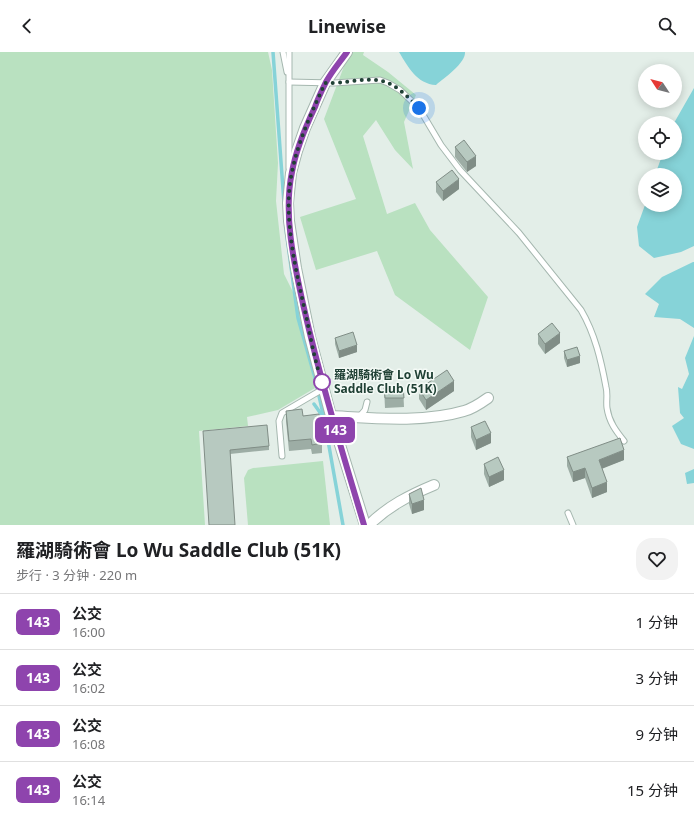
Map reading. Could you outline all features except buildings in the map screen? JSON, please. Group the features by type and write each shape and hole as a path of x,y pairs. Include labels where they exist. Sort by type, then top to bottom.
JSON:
{"street":[{"path":"347,52 325,83 305,128 297,151 289,189 289,221 296,268 323,389 364,525"},
{"path":"331,416 439,417 464,411 488,398"},
{"path":"369,525 386,509 412,494 434,485"}],"lane":[{"path":"284,52 289,82"},
{"path":"289,52 289,189"},
{"path":"289,82 325,83 374,80 384,81 400,90 419,108 439,141 460,170 519,233 586,318 599,352 607,389 607,409 611,423 624,441"},
{"path":"282,456 279,421 282,413 323,389"},
{"path":"359,417 365,410 367,402"},
{"path":"568,513 573,525"}],"green space":[{"path":"0,52 268,52 272,70 278,163 276,201 284,274 300,306 315,388 278,410 247,417 248,426 199,431 205,525 0,525"},
{"path":"351,52 364,52 363,55 388,72 416,95 404,122 413,169 395,150 376,120 363,136 387,214 415,203 430,230 488,297 470,350 395,295 377,251 316,270 300,217 356,199 324,119 346,61"},
{"path":"323,461 330,525 248,525 244,478 248,470 253,468"}],"water":[{"path":"399,52 465,52 462,61 436,85 423,82 418,78"},
{"path":"694,88 694,246 681,252 654,258 639,246 637,227 642,212 682,212 682,168 658,168 660,160 682,160 682,116 678,116"},
{"path":"693,262 694,328 680,319 654,317 659,304 645,294 662,277"},
{"path":"694,336 694,449 681,444 672,426 684,418 680,413 678,387 682,389 689,374 685,358"},
{"path":"694,469 694,483 687,484 685,473"}],"waterway":[{"path":"273,52 284,203"},
{"path":"286,230 298,318 315,378 324,418"},
{"path":"314,404 324,418 343,525"}],"bus line":[{"name":"143","path":"347,52 325,83 305,128 291,173 288,203 289,221 296,268 310,337 323,389 364,525"}],"place":[{"name":"羅湖騎術會 Lo Wu Saddle Club (51K)","path":"322,382"}],"route":[{"path":"322,382 300,292 289,221 288,203 291,173 305,128 325,83 374,80 384,81 400,90 419,108"}]}
